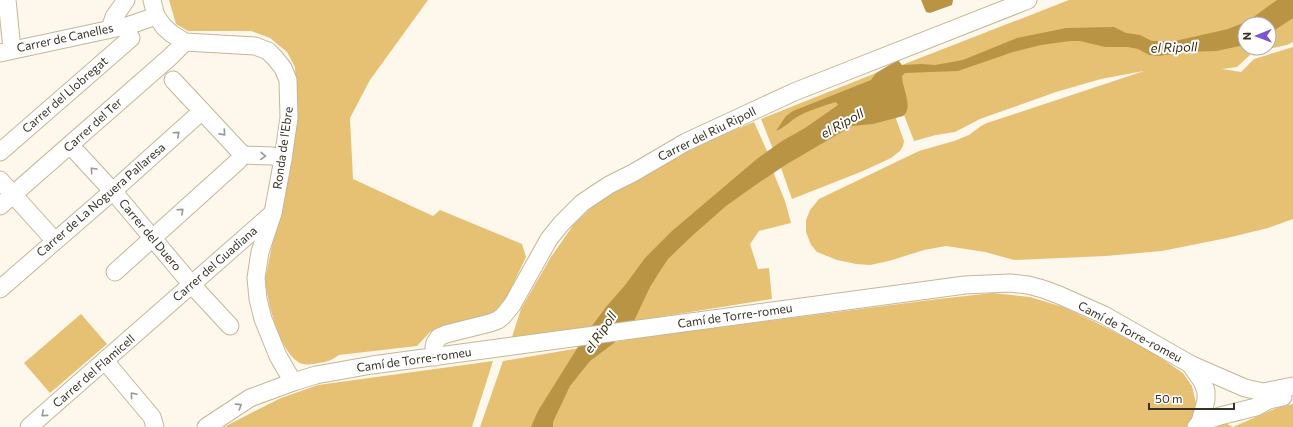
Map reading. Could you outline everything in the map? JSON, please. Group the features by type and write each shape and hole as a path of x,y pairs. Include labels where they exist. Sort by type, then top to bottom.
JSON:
{"street":[{"path":"110,29 114,17 126,0"},
{"name":"Carrer del Riu Ripoll","path":"435,357 434,347 439,337 498,320 508,311 549,238 582,203 609,185 633,173 686,142 800,90 1028,0"},
{"path":"5,4 6,51"},
{"path":"156,12 172,34 185,42"},
{"name":"Carrer del Llobregat","path":"0,152 130,31 156,12"},
{"name":"Carrer de Canelles","path":"6,51 110,29 130,31"},
{"name":"Carrer del Ter","path":"0,206 170,57 185,42"},
{"name":"Ronda de l'Ebre","path":"185,42 255,46 268,50 283,68 288,80 290,118 273,213 260,252 256,278 258,299 263,319 278,356 293,382"},
{"path":"173,80 243,155 272,156 283,159"},
{"name":"Carrer de La Noguera Pallaresa","path":"0,288 113,191 202,111"},
{"name":"Carrer del Duero","path":"70,145 113,191 192,285 230,326"},
{"path":"115,272 243,155"},
{"path":"0,180 55,241"},
{"name":"Carrer del Guadiana","path":"158,315 273,213"},
{"name":"Camí de Torre-romeu","path":"206,427 250,398 316,375 372,365 655,326 965,285 1010,283 1043,289 1104,315 1190,364 1202,381 1206,391 1206,400 1199,422"},
{"name":"Carrer del Flamicell","path":"29,427 158,315"},
{"path":"105,361 152,417 155,427"},
{"path":"1190,364 1245,388 1257,391 1263,392 1293,386"},
{"path":"1199,422 1221,406 1257,391"},
{"path":"1199,422 1256,407 1269,400 1293,395"}],"shaded area":[{"path":"169,0 428,0 370,80 350,118 353,179 433,216 440,210 522,244 526,257 505,301 490,315 430,332 417,346 339,355 327,361 314,364 298,362 285,347 275,324 271,312 265,280 297,122 295,67 287,52 270,38 251,31 188,31 176,24"},
{"path":"1069,0 1293,0 1293,42 1277,47 1277,16 1237,16 1237,56 1249,56 1237,67 1222,69 1241,72 1254,59 1264,56 1277,56 1277,52 1293,47 1293,219 1268,228 1162,251 1106,256 1014,260 985,252 946,246 924,250 889,261 870,265 837,260 817,252 811,245 806,232 806,220 810,210 819,199 919,151 969,135 987,123 1144,71 1101,79 1056,92 980,119 955,132 914,141 904,115 900,111 896,119 904,141 900,151 891,158 863,171 792,199 781,168 772,169 785,201 791,223 759,231 750,244 758,269 769,268 772,299 634,321 512,337 521,309 551,257 574,224 594,205 623,184 692,147 754,122 767,151 773,149 761,119 876,73 902,65"},
{"path":"993,293 1030,297 1063,307 1152,352 1183,373 1192,386 1197,408 1233,427 480,427 503,361 644,337"},
{"path":"81,314 107,344 50,393 24,363"},
{"path":"493,361 472,427 224,427 281,398 318,385"},
{"path":"1293,404 1293,427 1233,427 1279,407"}],"water":[{"path":"921,0 953,0 952,5 930,13 926,12"},
{"path":"1277,0 1293,0 1293,18 1277,29 1277,16 1255,16"},
{"name":"el Ripoll","path":"1237,25 1237,47 1216,51 1187,52 1158,56 1149,55 1138,49 1128,47 1105,47 1080,41 1070,41 1041,45 1013,52 958,71 905,73 902,76 908,106 907,112 903,116 873,124 852,126 787,164 726,206 668,259 650,287 634,321 614,343 590,361 570,386 553,422 553,427 531,427 538,411 586,334 645,258 672,231 758,158 838,105 836,102 806,112 776,131 786,116 793,111 871,80 876,73 898,60 902,65 935,65 963,60 1017,38 1066,28 1114,27 1126,33 1140,35 1152,41 1175,41 1228,29"}]}
